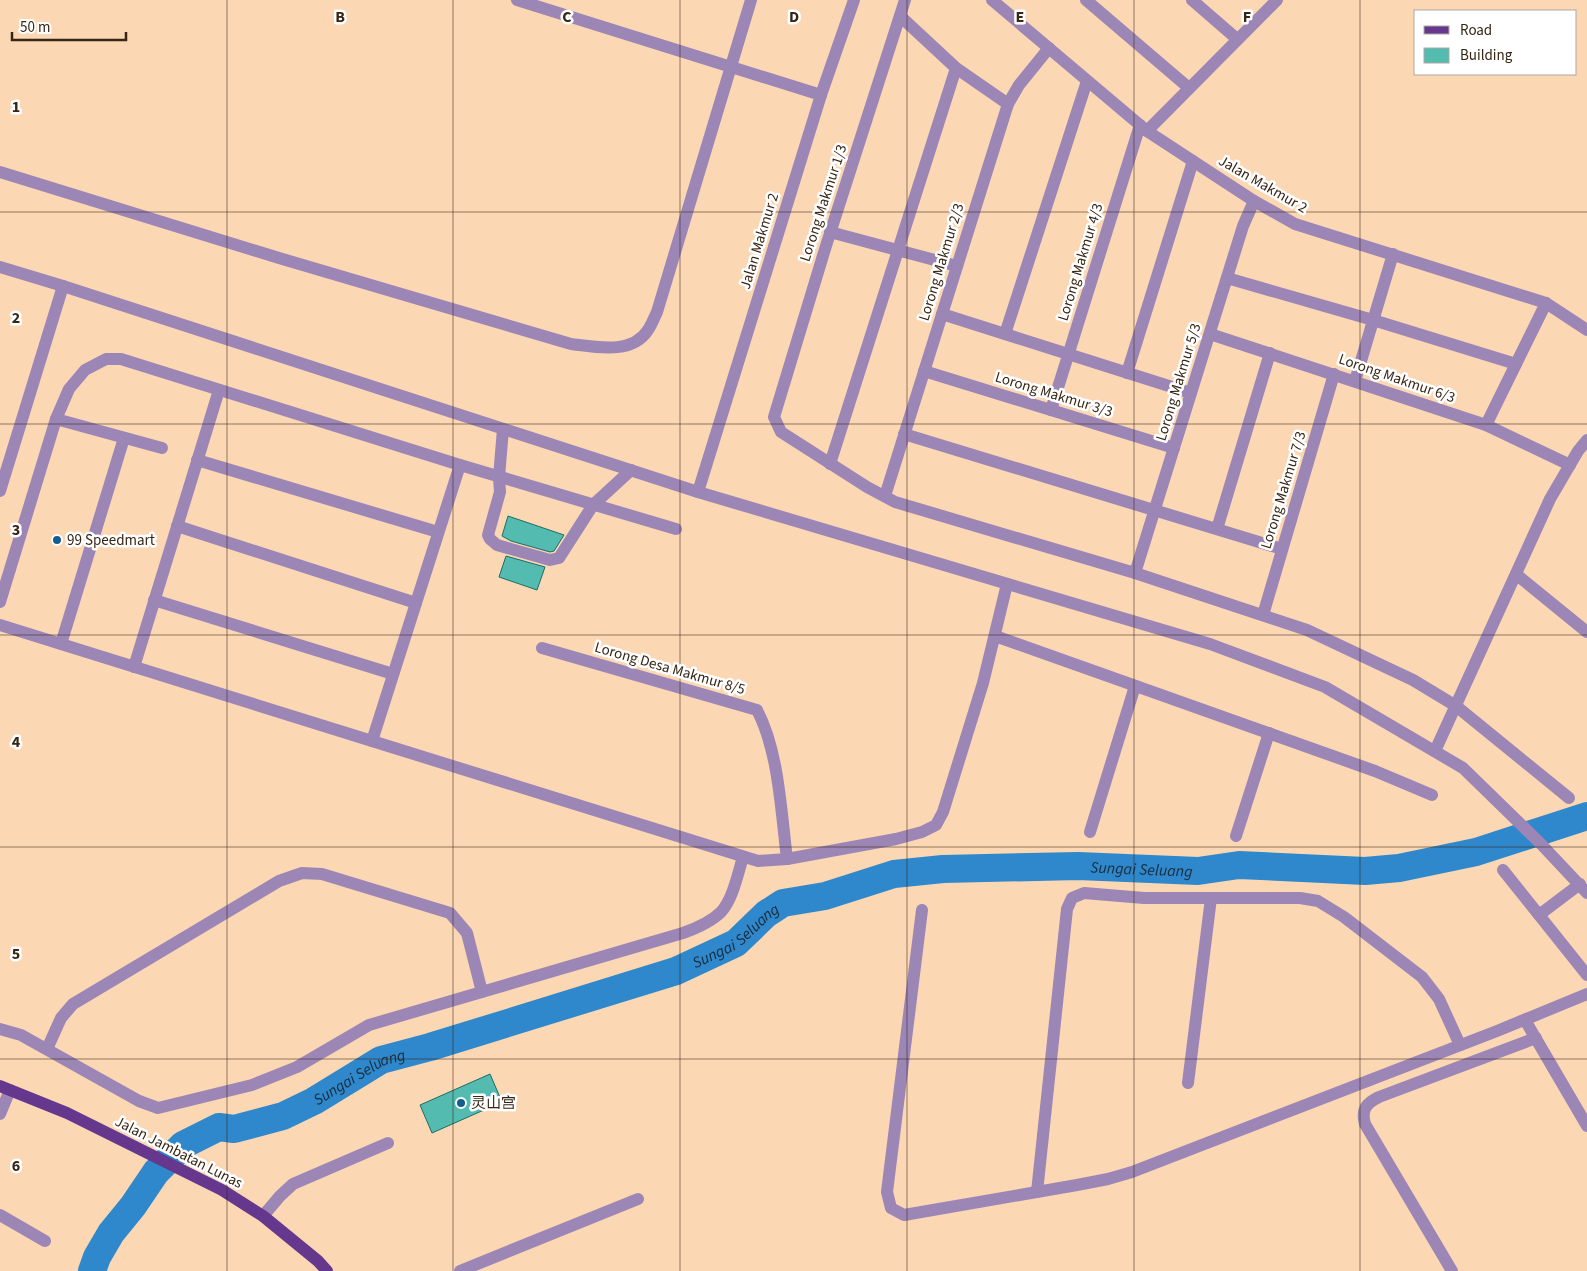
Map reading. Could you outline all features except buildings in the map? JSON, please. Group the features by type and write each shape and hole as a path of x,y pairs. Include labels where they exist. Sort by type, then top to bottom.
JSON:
{"main road":[{"name":"Jalan Jambatan Lunas","path":"5,1088 67,1113 222,1190 263,1216 318,1261 327,1271"}],"street":[{"path":"517,0 821,95"},
{"path":"0,172 279,258 571,344 602,348 621,347 636,342 648,331 656,312 729,67 751,0"},
{"name":"Jalan Makmur 2","path":"698,492 821,95 854,0"},
{"name":"Lorong Makmur 1/3","path":"830,464 781,432 774,417 830,232 905,0"},
{"name":"Jalan Makmur 2","path":"992,0 1143,128 1254,201 1295,224 1546,303 1587,330"},
{"path":"1086,0 1189,88"},
{"path":"1192,0 1237,39"},
{"path":"1143,128 1189,88 1277,0"},
{"path":"900,16 956,68 1008,104"},
{"name":"Lorong Makmur 2/3","path":"885,496 1008,104 1019,85 1049,48"},
{"path":"956,68 830,464 895,502 1135,573 1307,630 1413,680 1456,706 1569,798"},
{"path":"1005,334 1087,81"},
{"name":"Lorong Makmur 4/3","path":"1051,410 1143,128"},
{"path":"1127,373 1193,161"},
{"name":"Lorong Makmur 5/3","path":"1135,573 1227,278 1254,201"},
{"path":"830,232 957,266"},
{"path":"1355,381 1393,254"},
{"path":"0,267 64,286 698,492 1210,644 1325,687 1462,768 1517,820 1583,889 1539,915"},
{"path":"1227,278 1516,364"},
{"path":"0,490 64,286"},
{"path":"1486,425 1546,303"},
{"path":"942,314 1191,393"},
{"name":"Lorong Makmur 6/3","path":"1210,334 1486,425 1570,465"},
{"path":"1218,530 1270,353"},
{"path":"0,602 56,419 69,389 85,370 106,359 121,359 460,465 676,529"},
{"name":"Lorong Makmur 3/3","path":"924,371 1174,448"},
{"name":"Lorong Makmur 7/3","path":"1263,615 1334,374"},
{"path":"134,667 219,390"},
{"path":"56,419 162,448"},
{"path":"503,429 500,492 488,535 493,542 506,547 550,560 559,558 593,505 631,470"},
{"path":"904,434 1282,549"},
{"path":"61,644 124,438"},
{"path":"1435,751 1517,575 1550,499 1578,451 1587,440"},
{"path":"198,460 438,532"},
{"path":"372,741 460,465"},
{"path":"177,526 416,604"},
{"path":"1517,575 1587,632"},
{"path":"0,625 758,861 787,859 896,839 922,832 936,825 943,812 983,683 1008,584"},
{"path":"154,600 393,674"},
{"path":"995,636 1375,770 1432,795"},
{"name":"Lorong Desa Makmur 8/5","path":"542,648 757,710 766,726 772,749 787,859"},
{"path":"1090,832 1136,686"},
{"path":"1236,836 1269,733"},
{"path":"0,1029 21,1034 140,1101 158,1108 252,1085 297,1067 369,1025 684,934 705,924 722,911 733,892 743,857"},
{"path":"1503,870 1587,976"},
{"path":"47,1049 61,1018 73,1004 279,881 302,873 322,874 450,913 467,933 482,992"},
{"path":"1037,1192 1067,909 1072,898 1084,893 1144,898 1300,898 1318,901 1422,976 1439,999 1460,1045"},
{"path":"1188,1083 1211,898"},
{"path":"922,910 887,1192 891,1208 904,1215 1100,1181 1132,1172 1525,1020 1587,994"},
{"path":"1525,1020 1587,1126"},
{"path":"1452,1271 1366,1124 1364,1118 1365,1108 1368,1103 1379,1097 1536,1038"},
{"path":"0,1114 5,1088"},
{"path":"263,1216 293,1184 388,1143"},
{"path":"460,1271 638,1199"},
{"path":"0,1215 45,1241"}],"waterway":[{"name":"Sungai Seluang","path":"92,1271 97,1257 111,1233 133,1206 156,1172 183,1145 219,1127 234,1129 283,1116 314,1101 381,1060 430,1047 676,971 736,943 766,914 783,903 825,896 894,874 943,869 1078,866 1198,871 1239,865 1365,871 1399,868 1476,852 1587,816"}],"place":[{"name":"99 Speedmart","path":"57,540"},
{"name":"灵山宫","path":"461,1103"}]}
